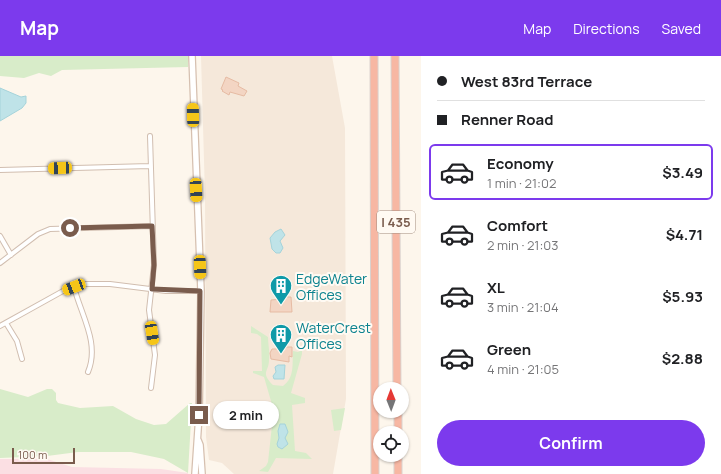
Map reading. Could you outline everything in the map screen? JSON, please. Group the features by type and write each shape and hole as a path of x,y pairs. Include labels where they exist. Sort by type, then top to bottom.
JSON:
{"highway":[{"name":"I 435","path":"374,56 375,474"},
{"name":"I 435","path":"395,56 397,382"},
{"path":"398,462 398,474"}],"main road":[{"path":"192,56 200,291 198,440 196,445 195,474"},
{"path":"198,440 200,445 202,474"}],"street":[{"path":"150,136 154,265 150,315 155,355 151,388"},
{"path":"0,170 150,166"},
{"path":"0,262 38,234 50,229 152,226"},
{"path":"0,236 11,255"},
{"path":"0,326 74,287 93,284 110,284 152,289 200,291"},
{"path":"74,287 91,335 91,360 88,372"},
{"path":"6,323 16,341 22,359"}],"shaded area":[{"path":"201,56 332,56 345,128 346,399 333,474 234,474 222,463 209,460 206,437 205,195"},
{"path":"0,459 47,459 72,467 161,469 188,474 0,474"}],"green space":[{"path":"0,56 188,56 188,67 62,70 51,76 39,73 24,78 0,76"},
{"path":"251,326 268,337 269,364 266,375 273,385 283,386 287,382 292,370 293,351 298,352 302,350 291,393 305,398 305,403 292,405 295,451 306,453 312,459 276,458 268,472 259,471 266,466 268,462 273,416 257,415 258,411 273,408 264,377 253,373 253,371 262,371 261,337 257,334 251,333"},
{"path":"0,389 28,397 47,389 52,389 56,393 56,400 58,403 80,408 113,406 136,419 154,425 166,424 190,403 192,403 188,473 164,459 131,452 78,452 47,456 0,458"},
{"path":"345,408 341,430 334,431 331,410"}],"water":[{"path":"0,88 21,97 26,96 26,103 22,108 0,121"},
{"path":"281,229 285,235 280,241 283,248 280,253 276,253 272,249 270,238 275,232"},
{"path":"278,365 285,365 284,379 274,379 273,376 276,372 275,367"},
{"path":"280,424 285,424 288,432 285,438 288,444 282,449 278,447 277,444"}],"building":[{"path":"226,77 239,83 238,86 247,91 244,96 230,92 229,95 222,91 223,90 221,89"},
{"name":"EdgeWater Offices","path":"283,297 291,297 292,312 270,312 271,300 283,299"},
{"name":"WaterCrest Offices","path":"287,347 292,347 292,357 289,356 289,362 271,359 270,353 272,349 284,349"}],"place":[{"name":"EdgeWater Offices","path":"281,306"},
{"name":"WaterCrest Offices","path":"281,354"}],"route":[{"path":"70,228 152,226 154,265 152,289 166,291 200,291 199,415"}]}
